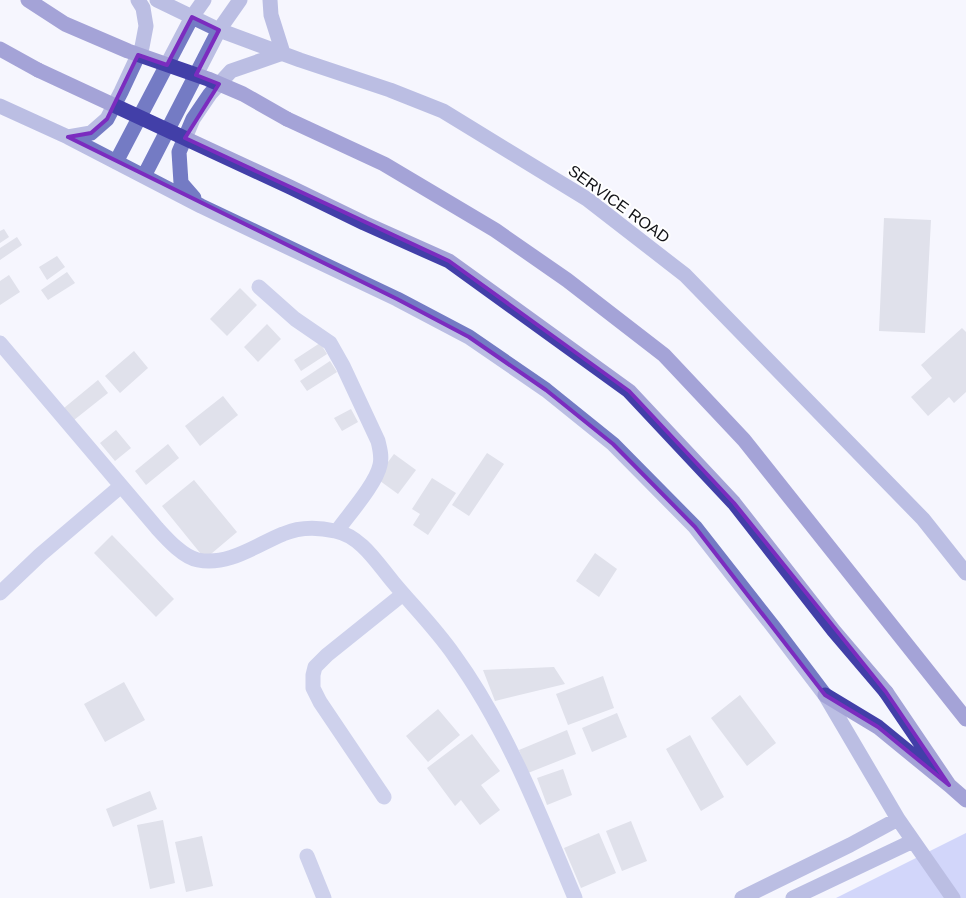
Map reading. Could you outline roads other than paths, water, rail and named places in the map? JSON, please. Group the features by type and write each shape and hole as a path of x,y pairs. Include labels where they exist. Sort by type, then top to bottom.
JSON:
{"highway":[{"path":"28,0 64,24 128,51 208,79 243,94 287,119 384,164 495,230 566,280 664,355 744,440 966,718"},
{"path":"0,49 84,93 449,261 629,391 734,503 834,631 886,692 949,785"},
{"path":"825,694 878,727 966,800"}],"street":[{"path":"68,137 91,133 107,119 118,99 142,47 146,26 143,8 138,0"},
{"name":"SERVICE ROAD","path":"157,0 219,30 390,90 443,111 587,199 685,275 923,519 966,573"},
{"path":"116,162 192,17 204,0"},
{"path":"144,176 219,30 240,0"},
{"path":"201,206 180,183 179,152 193,119 210,94 231,71 283,53 272,16 270,0"},
{"path":"0,106 68,137 201,206 397,299 469,337 546,390 613,444 695,528 825,694 898,819 953,898"},
{"path":"259,287 295,319 330,343 343,366 378,441 381,454 377,473 337,531"},
{"path":"0,343 175,547 196,560 220,561 285,533 310,528 337,531 360,543 454,654 483,701 516,762 575,898"},
{"path":"0,593 47,549 121,486"},
{"path":"384,797 320,702 313,688 312,675 315,667 327,655 403,594"},
{"path":"742,898 850,845 898,819"},
{"path":"793,898 916,844"},
{"path":"307,856 324,898"}],"water":[{"path":"966,833 966,898 836,898"}]}
